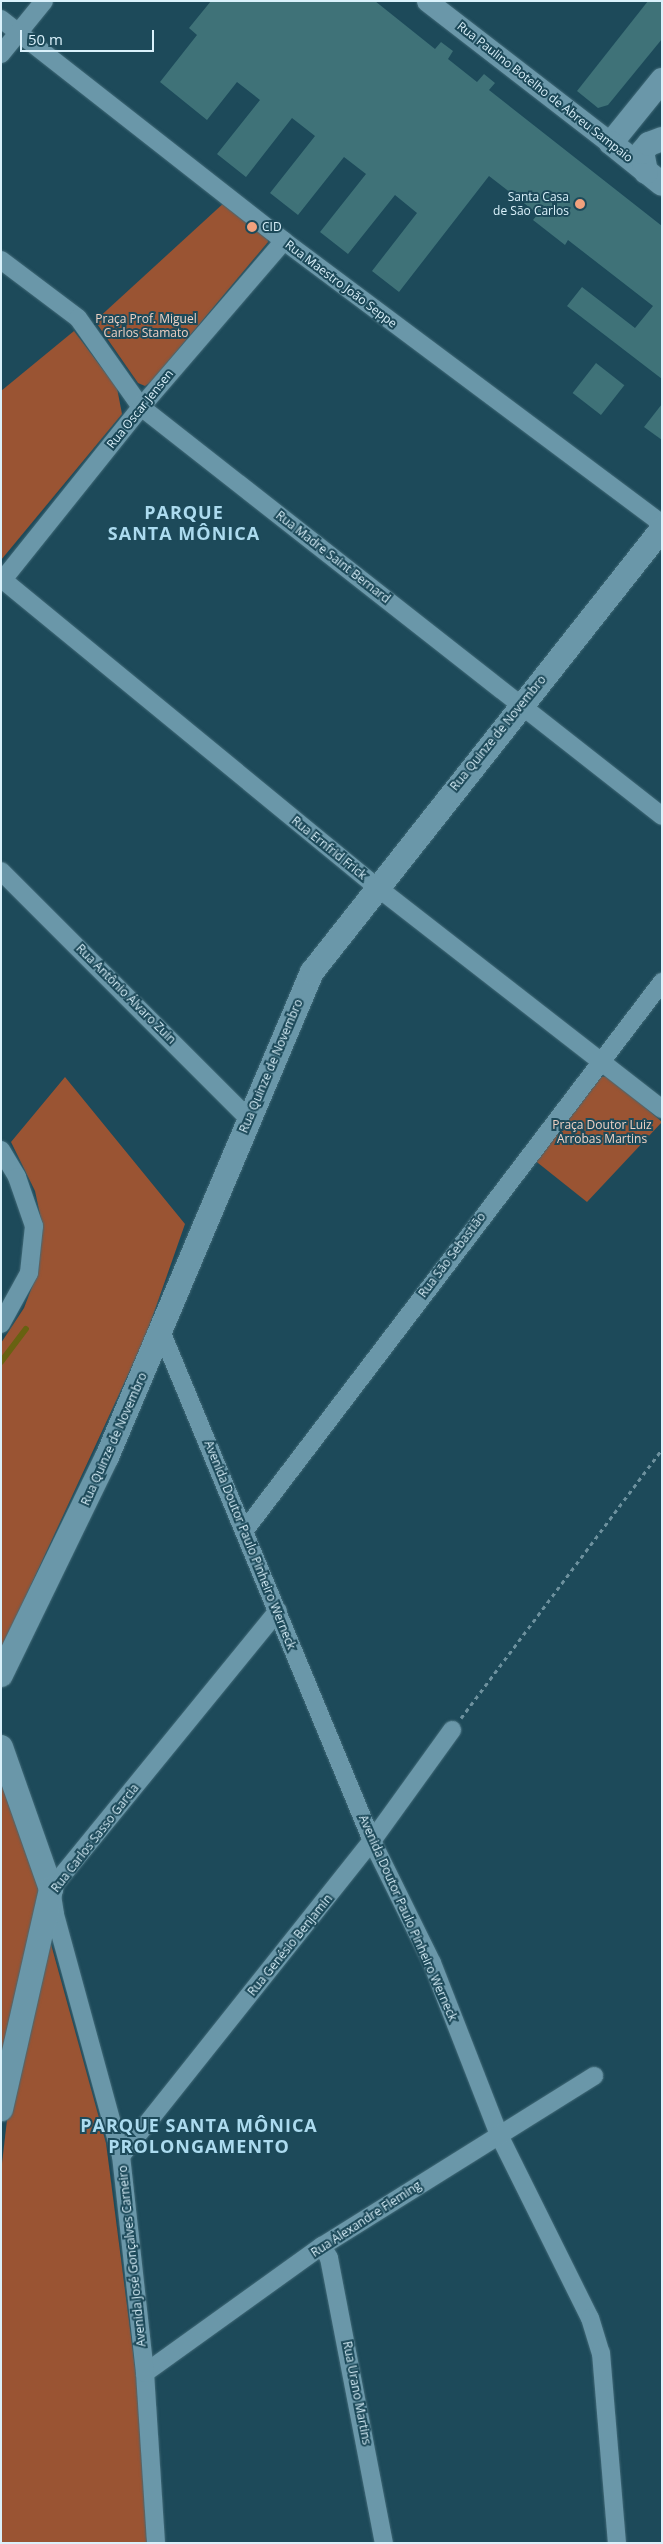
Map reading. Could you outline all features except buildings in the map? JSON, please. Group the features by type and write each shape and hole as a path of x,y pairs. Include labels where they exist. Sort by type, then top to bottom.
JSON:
{"main road":[{"path":"610,143 662,80"},
{"path":"635,112 662,133"},
{"path":"654,178 642,152 649,144 662,139"},
{"name":"Rua Paulino Botelho de Abreu Sampaio","path":"610,143 654,178"},
{"name":"Rua Quinze de Novembro","path":"1,1675 107,1457 312,972 521,705 662,529"},
{"name":"Avenida José Gonçalves Carneiro","path":"1,1746 51,1889"},
{"name":"Rua Carlos Sasso Garcia","path":"1,2109 51,1889"}],"street":[{"path":"1,54 44,1"},
{"name":"Rua Paulino Botelho de Abreu Sampaio","path":"427,1 610,143"},
{"name":"Rua Maestro João Seppe","path":"1,19 284,241 662,524"},
{"name":"Rua Oscar Jensen","path":"2,581 141,407 284,241"},
{"name":"Rua Madre Saint Bernard","path":"1,260 78,318 141,407 662,816"},
{"name":"Rua Ernfrid Frick","path":"2,581 378,888 600,1063 662,1109"},
{"name":"Rua Antônio Álvaro Zuin","path":"1,871 249,1119"},
{"name":"Rua São Sebastião","path":"244,1530 662,982"},
{"path":"1,1150 17,1177 34,1226 29,1273 1,1324"},
{"name":"Avenida Doutor Paulo Pinheiro Werneck","path":"161,1331 372,1841 432,1964 499,2135 590,2318 601,2353 617,2543"},
{"name":"Rua Carlos Sasso Garcia","path":"51,1889 278,1611"},
{"name":"Rua Genésio Benjamin","path":"121,2156 372,1841 452,1730"},
{"name":"Avenida José Gonçalves Carneiro","path":"51,1889 55,1914 121,2156 145,2373 156,2543"},
{"name":"Rua Alexandre Fleming","path":"145,2373 322,2246 594,2076"},
{"name":"Rua Urano Martins","path":"322,2246 330,2258 384,2543"}],"path":[{"path":"452,1730 662,1449"}],"green space":[{"name":"Praça Prof. Miguel Carlos Stamato","path":"226,201 267,236 268,242 151,382 145,386 138,383 95,321"},
{"name":"Praça Prof. Miguel Carlos Stamato","path":"74,331 117,388 122,414 1,560 1,391"},
{"name":"Praça Doutor Luiz Arrobas Martins","path":"609,1076 662,1122 587,1202 533,1159 600,1077"},
{"path":"65,1077 185,1224 145,1338 1,1650 1,1343 24,1308 38,1271 42,1224 35,1191 11,1142"},
{"path":"1,1781 39,1887 1,2077"},
{"path":"49,1937 106,2143 141,2414 151,2543 1,2543 1,2172 7,2120"}],"waterway":[{"path":"1,1362 26,1329"}],"place":[{"name":"Santa Casa de São Carlos","path":"580,204"},
{"name":"CID","path":"252,227"}],"district":[{"name":"PARQUE SANTA MÔNICA","path":"184,523"},
{"name":"PARQUE SANTA MÔNICA PROLONGAMENTO","path":"199,2136"}]}
